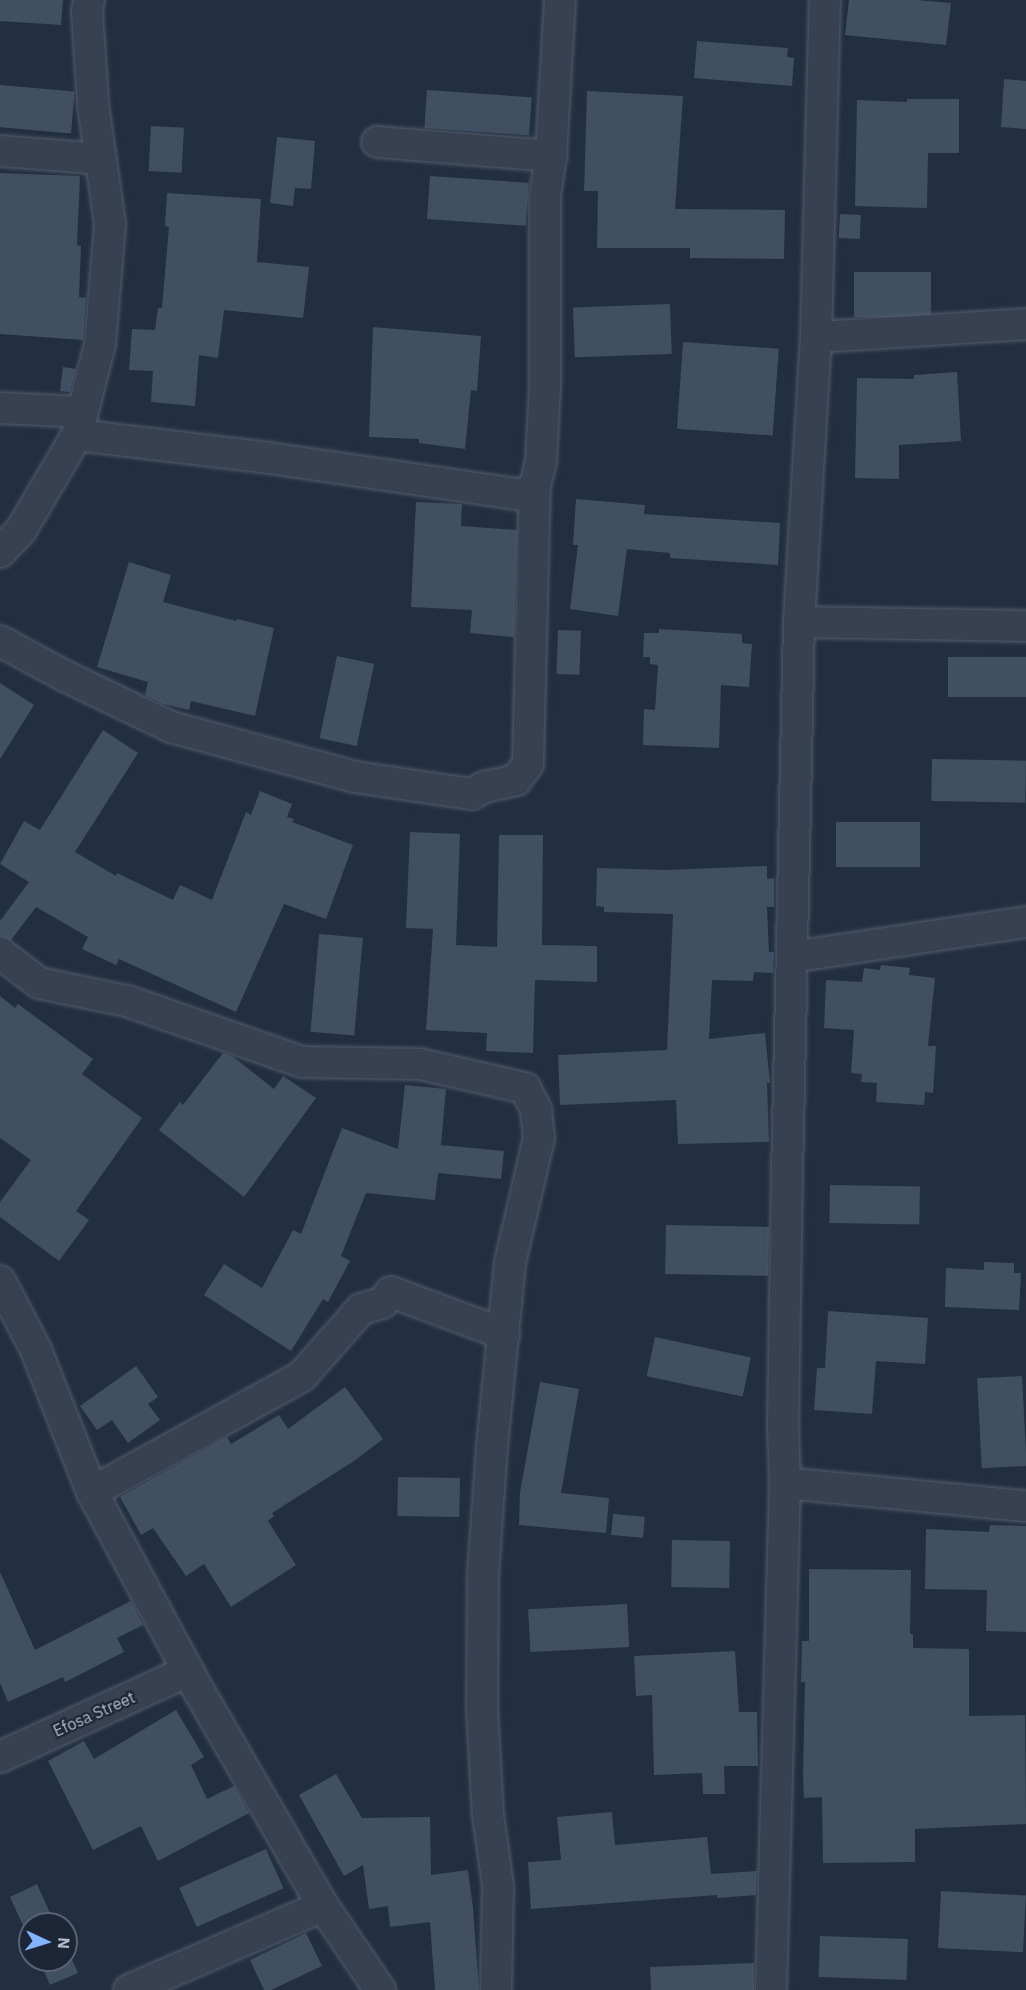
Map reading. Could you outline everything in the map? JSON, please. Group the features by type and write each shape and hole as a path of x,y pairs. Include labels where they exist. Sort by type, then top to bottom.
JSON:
{"street":[{"path":"0,552 21,530 80,423 100,344 110,224 93,104 87,11 89,0"},
{"path":"0,641 65,676 171,727 355,777 472,794 484,787 516,780 528,764 535,487 541,461 545,398 545,196 551,156 560,0"},
{"path":"771,1990 786,1483 783,1426 799,622 816,338 825,0"},
{"path":"377,142 551,156"},
{"path":"0,151 101,159"},
{"path":"816,338 1026,324"},
{"path":"0,408 269,458 522,495 535,487"},
{"path":"799,622 1026,626"},
{"path":"792,957 1026,922"},
{"path":"0,953 39,983 127,1001 302,1062 420,1064 525,1088 536,1110 539,1138 510,1263 492,1446 483,1597 482,1709 488,1815 498,1886 496,1990"},
{"path":"0,1281 36,1350 92,1492 188,1671 322,1906 380,1990"},
{"path":"92,1492 302,1376 361,1309 382,1303 391,1292 504,1334"},
{"path":"786,1483 1026,1506"},
{"name":"Efosa Street","path":"0,1757 188,1671"},
{"path":"129,1990 322,1906"}],"building":[{"path":"0,0 63,0 61,25 0,21"},
{"path":"849,0 916,0 951,3 946,45 845,35"},
{"path":"697,41 788,48 787,57 794,58 792,86 694,78"},
{"path":"1004,79 1026,81 1026,129 1001,127"},
{"path":"0,85 75,92 71,133 0,127"},
{"path":"427,90 532,97 529,135 424,128"},
{"path":"587,91 683,96 675,209 785,210 784,259 690,258 690,248 597,248 598,191 584,191"},
{"path":"907,99 959,99 959,153 928,153 927,208 855,206 857,100 907,102"},
{"path":"151,126 184,128 182,173 149,171"},
{"path":"277,137 315,141 311,189 295,188 293,206 270,203"},
{"path":"0,173 80,176 77,245 81,246 79,297 86,298 83,340 0,334"},
{"path":"430,176 529,183 526,226 427,219"},
{"path":"167,193 261,199 257,262 309,267 303,318 224,310 218,358 199,355 195,406 151,402 153,371 129,370 132,329 155,330 158,308 162,308 169,227 165,226"},
{"path":"840,214 861,215 860,239 839,238"},
{"path":"854,272 931,272 931,317 854,317"},
{"path":"670,304 672,354 575,357 573,307"},
{"path":"373,327 481,336 477,391 471,390 465,449 419,443 419,439 369,437"},
{"path":"683,342 779,349 773,435 677,429"},
{"path":"63,367 76,369 70,392 60,391"},
{"path":"957,372 961,441 899,445 899,479 855,478 857,378 914,379 914,375"},
{"path":"576,499 645,505 644,514 780,523 778,565 670,558 670,553 627,549 618,616 570,609 578,545 573,545"},
{"path":"416,502 462,504 461,526 517,530 514,637 470,633 472,610 411,607"},
{"path":"129,562 171,575 163,602 236,621 237,619 274,628 255,716 191,701 189,710 163,704 145,695 148,682 97,667"},
{"path":"659,629 742,634 742,643 752,644 749,687 721,685 719,748 643,745 644,709 655,710 658,665 650,664 650,657 643,657 644,633 659,633"},
{"path":"558,630 581,631 579,675 556,674"},
{"path":"337,656 374,664 357,746 320,738"},
{"path":"948,657 1026,657 1026,697 948,697"},
{"path":"0,683 34,705 0,759"},
{"path":"103,730 138,753 75,852 116,876 117,873 173,900 180,885 212,900 246,812 251,815 260,791 292,804 287,817 294,819 292,822 353,845 326,919 284,904 236,1012 119,959 116,965 82,949 88,937 36,907 11,940 0,936 0,921 29,882 0,864 24,821 40,830"},
{"path":"932,759 1026,761 1025,803 931,801"},
{"path":"836,822 920,822 920,867 836,867"},
{"path":"410,832 460,834 456,945 497,947 499,835 543,835 542,945 597,946 597,982 535,980 533,1053 486,1051 487,1033 426,1030 433,929 406,928"},
{"path":"767,866 767,879 774,878 774,907 767,907 769,952 774,952 773,973 754,972 753,981 712,980 709,1039 765,1033 770,1083 767,1083 769,1142 678,1144 676,1100 560,1105 558,1055 667,1050 673,914 604,912 604,907 596,906 597,868 667,870"},
{"path":"319,934 363,938 354,1035 310,1032"},
{"path":"881,965 910,968 909,975 935,978 928,1046 936,1046 933,1093 925,1092 924,1105 876,1102 877,1083 861,1082 862,1074 851,1073 854,1030 824,1028 826,980 862,982 864,968 880,970"},
{"path":"0,996 15,1008 18,1004 93,1059 82,1074 142,1118 76,1211 89,1220 59,1261 0,1217 0,1202 31,1160 0,1138"},
{"path":"223,1053 232,1056 274,1089 283,1076 316,1098 244,1197 159,1130 180,1102 183,1105"},
{"path":"405,1085 446,1089 441,1145 504,1151 501,1179 438,1173 435,1200 366,1193 341,1256 350,1261 328,1302 323,1299 291,1351 204,1295 224,1264 262,1288 293,1230 301,1234 342,1128 398,1149"},
{"path":"830,1185 920,1187 919,1225 829,1223"},
{"path":"666,1225 769,1227 768,1276 665,1274"},
{"path":"984,1262 1014,1263 1014,1273 1021,1273 1019,1310 945,1307 946,1268 984,1270"},
{"path":"828,1311 928,1318 925,1364 876,1361 872,1414 814,1410 817,1368 825,1368"},
{"path":"655,1337 751,1357 743,1397 647,1376"},
{"path":"136,1366 158,1397 148,1404 160,1420 128,1443 112,1420 97,1430 80,1406"},
{"path":"1022,1376 1026,1466 982,1468 977,1378"},
{"path":"540,1382 579,1389 561,1493 609,1498 606,1533 519,1525 520,1492"},
{"path":"345,1387 383,1439 354,1461 272,1513 274,1516 268,1521 296,1565 231,1607 204,1564 186,1576 153,1528 141,1535 120,1497 227,1437 231,1444 279,1415 288,1429"},
{"path":"398,1477 460,1478 459,1517 397,1516"},
{"path":"613,1514 645,1517 643,1538 611,1535"},
{"path":"990,1525 1026,1526 1026,1632 986,1631 987,1590 925,1589 926,1529 989,1532"},
{"path":"672,1540 730,1541 729,1588 671,1587"},
{"path":"809,1569 911,1570 910,1634 913,1634 913,1648 969,1649 969,1716 1025,1715 1026,1824 915,1829 915,1862 823,1863 822,1797 804,1798 805,1682 801,1682 802,1641 809,1641"},
{"path":"0,1572 35,1650 131,1601 143,1625 117,1638 124,1652 65,1682 63,1677 8,1702 0,1683"},
{"path":"627,1604 629,1647 530,1652 528,1609"},
{"path":"735,1651 739,1712 757,1712 758,1766 724,1766 725,1794 703,1794 702,1773 654,1775 652,1695 636,1696 634,1656"},
{"path":"176,1710 204,1757 191,1765 207,1799 234,1786 249,1813 158,1861 141,1826 93,1850 48,1761 84,1741 94,1759"},
{"path":"336,1774 362,1818 430,1817 431,1875 468,1870 479,1990 435,1990 430,1922 390,1927 388,1906 369,1909 363,1865 344,1876 299,1795"},
{"path":"612,1812 615,1845 707,1837 711,1874 757,1871 756,1895 717,1898 717,1895 531,1909 528,1862 561,1860 557,1817"},
{"path":"266,1849 283,1888 197,1927 179,1888"},
{"path":"37,1884 50,1912 18,1912 18,1915 10,1897"},
{"path":"941,1891 1026,1895 1023,1952 938,1948"},
{"path":"306,1933 322,1966 271,1990 264,1990 250,1960"},
{"path":"820,1936 908,1939 907,1980 819,1977"},
{"path":"754,1963 754,1990 651,1990 650,1967"},
{"path":"44,1972 78,1973 50,1985"}]}
